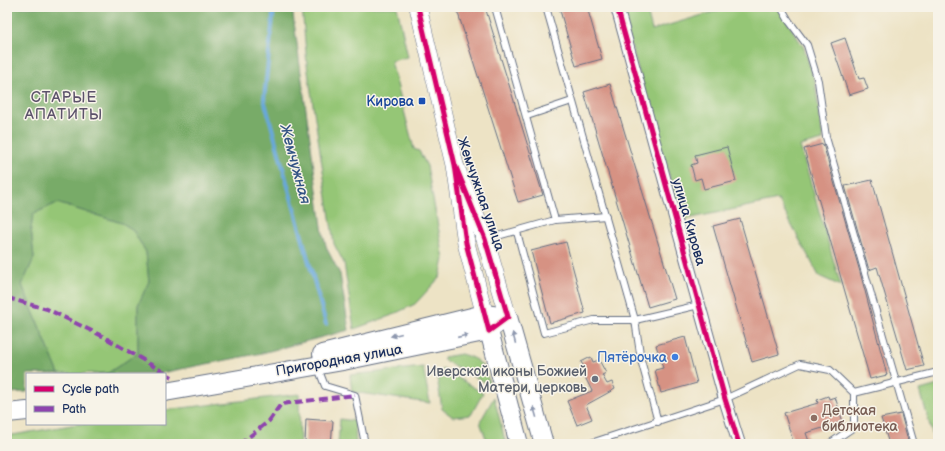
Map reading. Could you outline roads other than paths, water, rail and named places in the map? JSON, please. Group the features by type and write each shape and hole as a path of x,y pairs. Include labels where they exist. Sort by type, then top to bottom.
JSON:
{"main road":[{"path":"236,379 363,343 508,317"},
{"name":"Жемчужная улица","path":"508,317 544,444"},
{"path":"486,322 519,444"},
{"name":"Пригородная улица","path":"166,392 343,361 486,322"},
{"path":"500,374 503,366 508,363 513,363 523,370"},
{"path":"7,413 26,411"}],"street":[{"name":"Жемчужная улица","path":"418,7 455,165 485,239 508,317"},
{"name":"улица Кирова","path":"617,7 725,399 739,444"},
{"path":"455,165 466,243 486,322"}],"lane":[{"path":"495,7 527,116 555,220"},
{"path":"546,7 635,320 641,360 658,422"},
{"path":"781,7 788,21 807,46 818,82 826,137 914,444"},
{"path":"527,116 572,101"},
{"path":"485,239 517,232 555,220 606,216"},
{"path":"517,232 544,333 594,320 635,320 699,305"},
{"path":"588,444 725,399 800,364 830,370 854,392 854,427 829,444"},
{"path":"316,365 325,386 355,395 365,444"},
{"path":"854,392 938,372"}],"waterway":[{"name":"Жемчужная","path":"274,7 264,99 326,324"}],"place":[{"name":"Кирова","path":"422,101"},
{"name":"Пятёрочка","path":"675,357"},
{"name":"Иверской иконы Божией Матери, церковь","path":"595,379"},
{"name":"Детская библиотека","path":"814,418"}],"district":[{"name":"СТАРЫЕ АПАТИТЫ","path":"64,106"}]}
